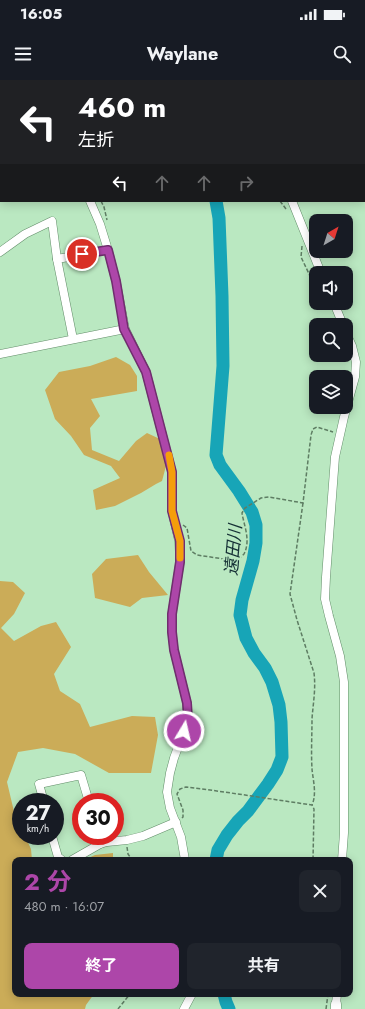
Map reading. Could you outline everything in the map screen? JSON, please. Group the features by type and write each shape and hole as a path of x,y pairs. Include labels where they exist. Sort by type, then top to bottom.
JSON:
{"street":[{"path":"90,202 100,224 108,250 116,281 124,329 146,372 167,448 172,472 172,511 180,541 180,562 172,614 172,632 174,650 187,703 188,719 174,758 167,792 170,808 181,837 185,857"},
{"path":"292,202 318,266"},
{"path":"0,252 25,234 52,222 57,259 73,339"},
{"path":"57,259 108,250"},
{"path":"0,354 124,329"},
{"path":"342,857 344,832 344,682 340,656 328,616 325,599 335,457 355,377 356,362 353,350"},
{"path":"42,793 39,784 81,775 86,793"},
{"path":"124,840 143,836 176,822"},
{"path":"55,845 58,857"},
{"path":"76,857 92,845"},
{"path":"184,1009 190,997"}],"path":[{"path":"281,202 286,209"},
{"path":"299,240 302,247 301,257 309,274"},
{"path":"313,857 314,809 312,805 314,784 312,769 312,726 315,681 290,594 303,503 310,435 313,429 317,427 340,435"},
{"path":"175,523 182,524 187,528 191,550 197,555 237,561 244,554 246,544 246,530 242,513 245,508 261,498 269,497 303,503"},
{"path":"176,822 183,817 183,810 178,794 180,789 186,787 312,805"},
{"path":"127,840 128,854 130,857"},
{"path":"118,1009 128,997"},
{"path":"326,1009 328,997"}],"shaded area":[{"path":"116,357 130,365 137,376 137,391 91,399 100,416 90,428 92,450 119,461 136,441 147,433 162,440 166,466 162,481 115,506 96,510 93,490 120,478 111,466 84,455 71,436 55,419 45,390 59,372 90,366"},
{"path":"138,555 149,572 168,595 142,598 130,607 95,598 92,574 106,559"},
{"path":"0,581 13,582 25,593 14,614 1,628 14,641 41,626 56,622 71,647 54,674 60,691 80,704 90,727 132,716 155,717 158,735 151,773 109,773 75,754 43,748 18,752 7,782 12,803 12,845 29,845 32,857 12,857 12,997 92,997 85,1009 0,1009"},
{"path":"113,853 113,857 91,857"}],"waterway":[{"name":"遠田川","path":"216,202 219,218 223,366 216,455 220,465 252,512 256,525 256,543 253,561 242,600 240,615 246,638 272,682 279,705 282,757 277,770 268,784 248,811 227,835 218,850 217,857"},
{"name":"遠田川","path":"225,997 229,1009"}],"slow traffic":[{"path":"169,455 173,490 172,511 180,541 180,558"}],"route":[{"path":"82,254 108,250 116,281 124,329 146,372 167,448 172,472 172,511 180,541 180,562 172,614 172,632 174,650 187,703 188,719 184,731"}]}
